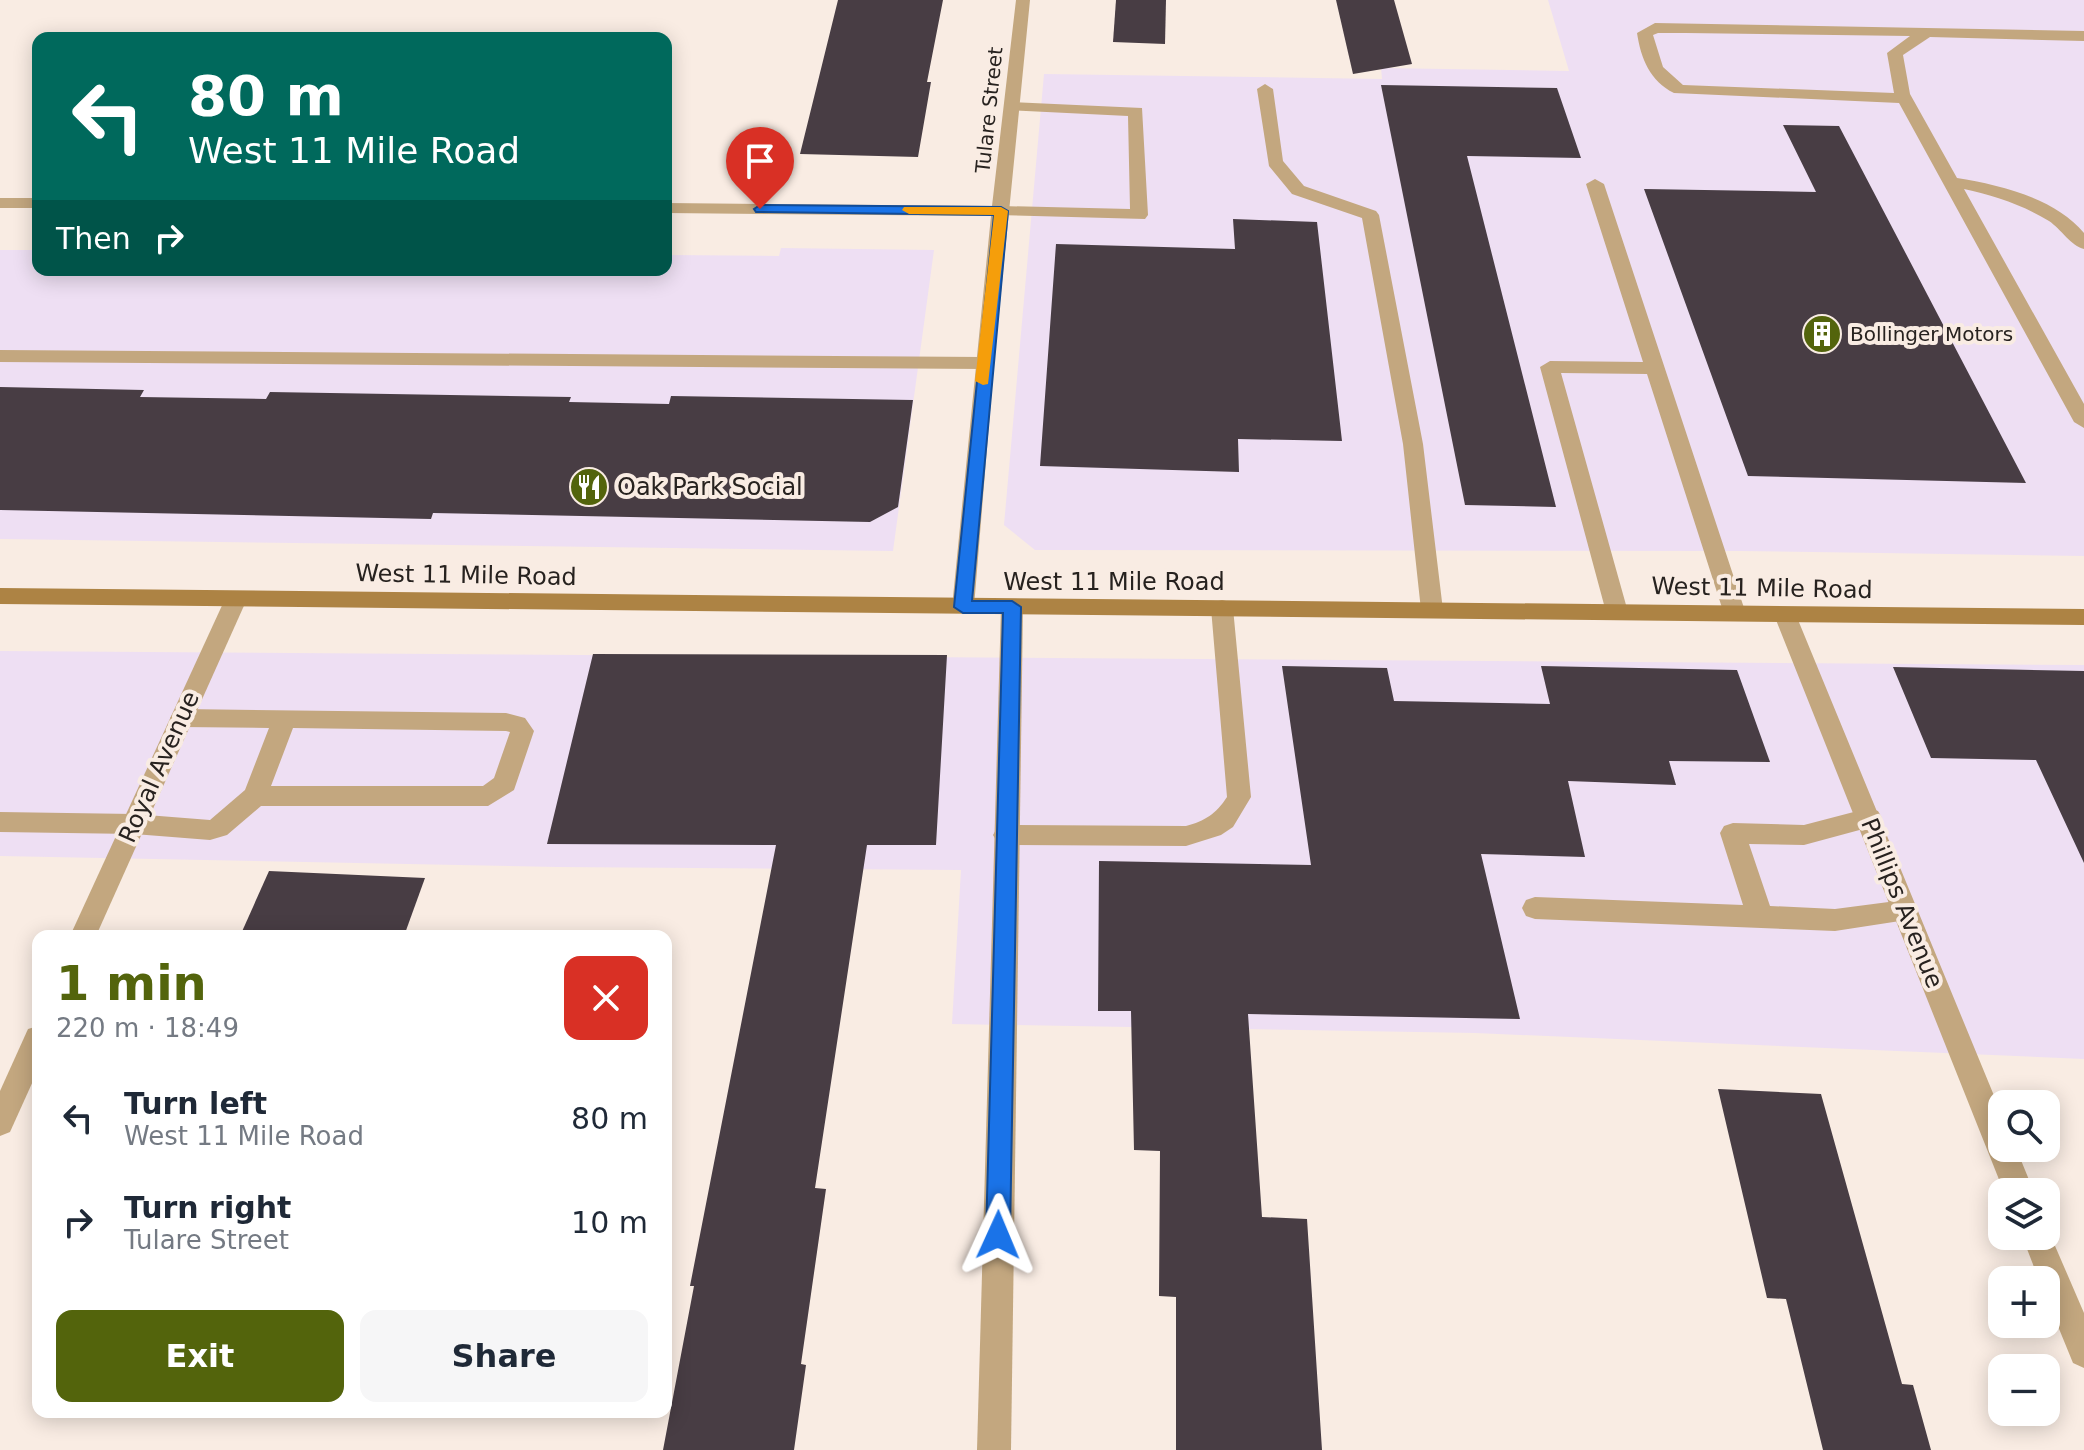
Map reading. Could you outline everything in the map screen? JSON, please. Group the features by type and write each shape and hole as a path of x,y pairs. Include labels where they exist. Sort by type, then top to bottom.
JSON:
{"main road":[{"name":"West 11 Mile Road","path":"0,596 2084,617"}],"street":[{"name":"Tulare Street","path":"963,607 984,363 1023,0"},
{"path":"1904,98 1680,90 1664,84 1645,33 1655,28 1686,28 2084,36"},
{"path":"1927,32 1895,53 1904,98 2084,422"},
{"path":"1265,89 1275,162 1298,190 1370,215 1413,444 1432,610"},
{"path":"672,208 1139,215 1136,111 1012,107"},
{"path":"1951,182 1988,188 2039,209 2077,234 2084,244"},
{"path":"1595,184 1735,614"},
{"path":"0,203 32,203"},
{"path":"0,356 984,363"},
{"path":"1617,612 1550,367 1654,368"},
{"name":"Royal Avenue","path":"86,930 236,599"},
{"path":"994,1450 1012,607"},
{"path":"1006,835 1186,836 1213,830 1230,816 1239,797 1222,608"},
{"name":"Phillips Avenue","path":"1785,615 2013,1178"},
{"path":"182,718 506,722 517,724 522,731 505,783 488,796 255,796"},
{"path":"0,822 218,828 255,796 284,721"},
{"path":"1760,916 1733,833 1804,835 1869,818"},
{"path":"1535,908 1835,920 1904,911"},
{"path":"0,1123 32,1051"},
{"path":"2043,1250 2084,1352"}],"shaded area":[{"path":"1548,0 2084,0 2084,556 1740,551 1035,550 1004,525 1044,74 1382,79 1381,68 1569,71"},
{"path":"781,248 934,250 893,551 0,539 0,250 32,250 32,276 672,276 672,255 779,256"},
{"path":"0,651 2084,665 2084,1059 1475,1033 952,1024 961,870 558,867 0,856"}],"building":[{"path":"838,0 943,0 927,82 931,82 918,157 800,154"},
{"path":"1116,0 1166,0 1165,44 1113,42"},
{"path":"1336,0 1394,0 1412,64 1353,74"},
{"path":"1381,85 1557,88 1581,158 1467,156 1556,507 1465,505"},
{"name":"Bollinger Motors","path":"1783,125 1839,126 2026,483 1748,476 1644,189 1816,192"},
{"path":"1233,219 1317,222 1342,441 1238,439 1239,472 1040,466 1056,244 1235,249"},
{"path":"0,387 144,390 140,397 266,399 270,392 571,397 569,402 669,404 671,396 913,400 898,507 870,522 433,513 431,519 0,510"},
{"path":"593,654 947,655 936,845 867,845 815,1188 826,1189 801,1364 806,1365 794,1450 663,1450 669,1418 672,1418 672,1402 694,1286 690,1286 776,845 547,844"},
{"path":"1282,666 1387,668 1394,701 1550,704 1541,666 1737,670 1770,762 1669,761 1676,785 1568,781 1585,857 1481,854 1520,1019 1248,1014 1262,1217 1307,1219 1322,1450 1176,1450 1176,1297 1159,1296 1160,1151 1134,1150 1131,1011 1098,1011 1099,861 1311,865"},
{"path":"1893,667 2084,671 2084,863 2036,760 1931,758"},
{"path":"269,871 425,878 406,930 243,930"},
{"path":"1718,1089 1821,1094 1902,1384 1913,1385 1931,1450 1823,1450 1786,1299 1767,1298"}],"slow traffic":[{"path":"909,210 1001,211 983,381"}],"place":[{"name":"Bollinger Motors","path":"1822,334"},
{"name":"Oak Park Social","path":"589,487"}],"route":[{"path":"760,209 1001,211 984,363 963,607 1012,607 998,1235"}]}
